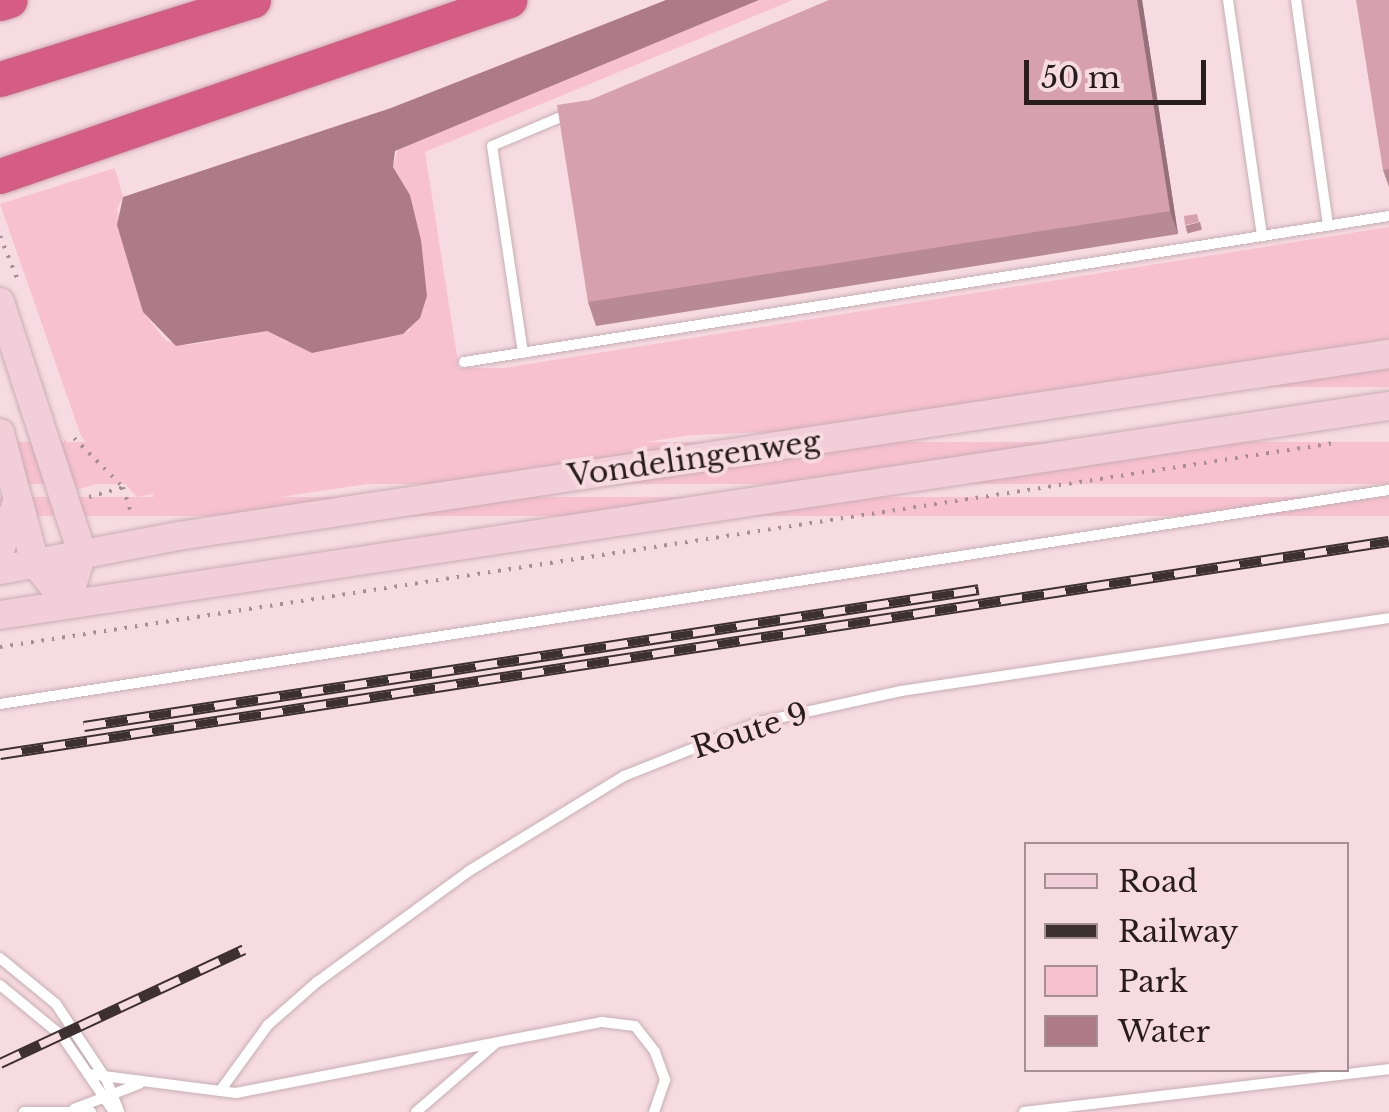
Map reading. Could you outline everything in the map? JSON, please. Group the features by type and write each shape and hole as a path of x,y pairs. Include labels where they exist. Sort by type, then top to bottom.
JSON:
{"highway":[{"path":"0,3 10,0"},
{"path":"54,62 216,0"},
{"path":"0,78 253,0"},
{"path":"0,176 508,0"}],"main road":[{"path":"10,294 82,552 68,603"},
{"name":"Vondelingenweg","path":"0,570 82,552 1389,354"},
{"name":"Vondelingenweg","path":"0,615 1389,406"},
{"path":"0,433 35,563 68,603"},
{"path":"0,550 18,500"}],"lane":[{"path":"1228,0 1262,237"},
{"path":"1296,0 1328,226"},
{"path":"524,353 492,146 584,108"},
{"path":"464,362 1389,216"},
{"path":"0,704 1389,490"},
{"name":"Route 9","path":"220,1090 268,1026 318,982 469,871 624,776 760,722 901,691 1389,618"},
{"path":"0,958 56,1004 106,1079 108,1096"},
{"path":"0,984 51,1024 108,1096 116,1112"},
{"path":"88,1074 220,1090 602,1022 635,1026 665,1080 654,1112"},
{"path":"416,1112 496,1042"},
{"path":"1024,1112 1389,1068"},
{"path":"74,1109 146,1081"},
{"path":"24,1112 91,1112"}],"path":[{"path":"0,236 5,246 10,294"},
{"path":"65,424 123,487"},
{"path":"0,648 1350,440"}],"green space":[{"path":"759,0 793,0 425,152 460,375 1389,227 1389,339 797,431 692,435 155,516 153,494 137,497 81,436 0,204 115,168 123,197 117,209 143,312 166,341 190,345 267,331 288,342 402,334 410,330 421,240 410,195 393,167 399,146"},
{"path":"231,368 1389,368 1389,387 231,387"},
{"path":"64,439 99,477 98,483 77,490 65,464"},
{"path":"0,442 1389,442 1389,484 0,484"},
{"path":"0,497 1389,497 1389,516 0,516"}],"water":[{"path":"666,0 759,0 395,151 393,167 410,195 421,240 427,296 420,318 403,334 312,353 267,331 176,346 143,312 117,225 123,197 391,108"}],"building":[{"path":"829,0 1137,0 1170,211 588,302 557,105 590,100"},
{"path":"1356,0 1389,0 1389,169 1383,170"},
{"path":"1197,214 1199,222 1185,225 1184,216"}],"railway":[{"path":"0,754 1389,541"},
{"path":"84,726 979,589"},
{"path":"0,1063 244,949"}]}
